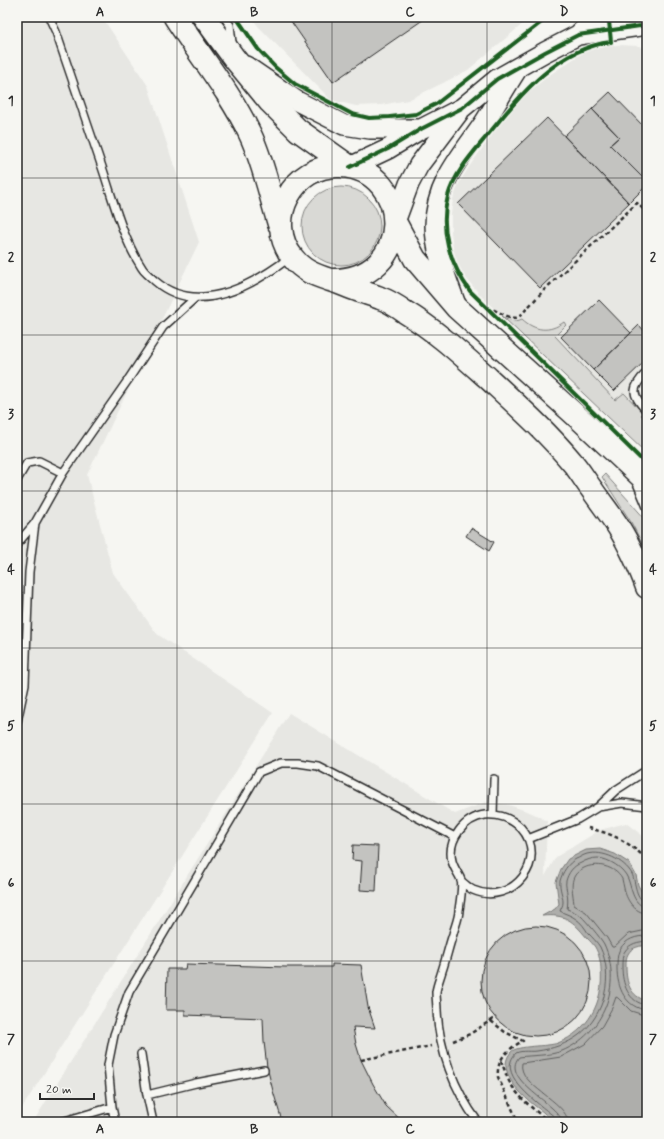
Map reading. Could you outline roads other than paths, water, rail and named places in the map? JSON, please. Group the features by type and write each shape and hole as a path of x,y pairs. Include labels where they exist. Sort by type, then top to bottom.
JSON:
{"highway":[{"path":"175,17 230,98 250,134 281,229 284,244 297,264 312,274 381,298 424,324 466,358 531,418 573,463 619,528 647,587"},
{"path":"204,17 234,58 270,102 298,130 350,167"},
{"path":"281,229 281,215 285,200 303,177 312,172 330,166 350,167 366,173 382,187 389,197 392,205 395,222 394,233 386,253 380,262 367,272 352,278 330,280"},
{"path":"395,222 415,259 457,308 647,482"}],"street":[{"path":"578,35 596,17"},
{"path":"350,167 388,149 421,129 462,108 497,79 578,35 638,24"},
{"path":"234,58 297,101 344,125 370,129 421,129"},
{"path":"457,308 437,247 435,225 437,204 448,174 457,159 490,114 519,67"},
{"path":"395,222 409,184 419,165 462,108"}],"lane":[{"path":"49,17 56,32 126,237 143,270 164,288 177,294 196,298 229,293 270,272 291,256"},
{"path":"224,17 230,25 234,58"},
{"path":"17,544 35,523 63,473 163,327 196,298"},
{"path":"646,410 636,397 635,389 637,383 647,372"},
{"path":"17,480 27,464 39,461 63,473"},
{"path":"629,465 647,507"},
{"path":"17,722 25,684 29,572 35,523"},
{"path":"115,1122 108,1065 114,1035 129,992 259,772 281,763 298,762 318,766 455,837"},
{"path":"528,839 578,819 598,807 616,790 647,770"},
{"path":"492,815 494,779"},
{"path":"598,807 622,803 647,806"},
{"path":"492,815 504,817 514,822 522,829 528,839 531,852 529,866 523,878 512,888 500,893 485,894 472,890 461,881 455,871 452,860 452,848 455,837 471,820 481,816 492,815"},
{"path":"461,881 459,913 436,992 438,1025 442,1047 452,1076 468,1110 478,1122"},
{"path":"141,1054 147,1095 153,1122"},
{"path":"147,1095 196,1083 264,1070"},
{"path":"61,1122 112,1107"}],"water":[{"path":"600,849 615,854 629,863 636,875 638,885 647,901 647,944 634,948 630,951 627,957 626,966 630,988 637,996 647,1001 647,1118 640,1122 557,1123 529,1101 515,1086 506,1069 507,1060 511,1052 519,1048 558,1043 569,1038 586,1023 597,1004 600,993 601,964 595,947 577,927 563,917 542,916 555,909 559,904 556,882 561,869 568,859 586,850"}]}
